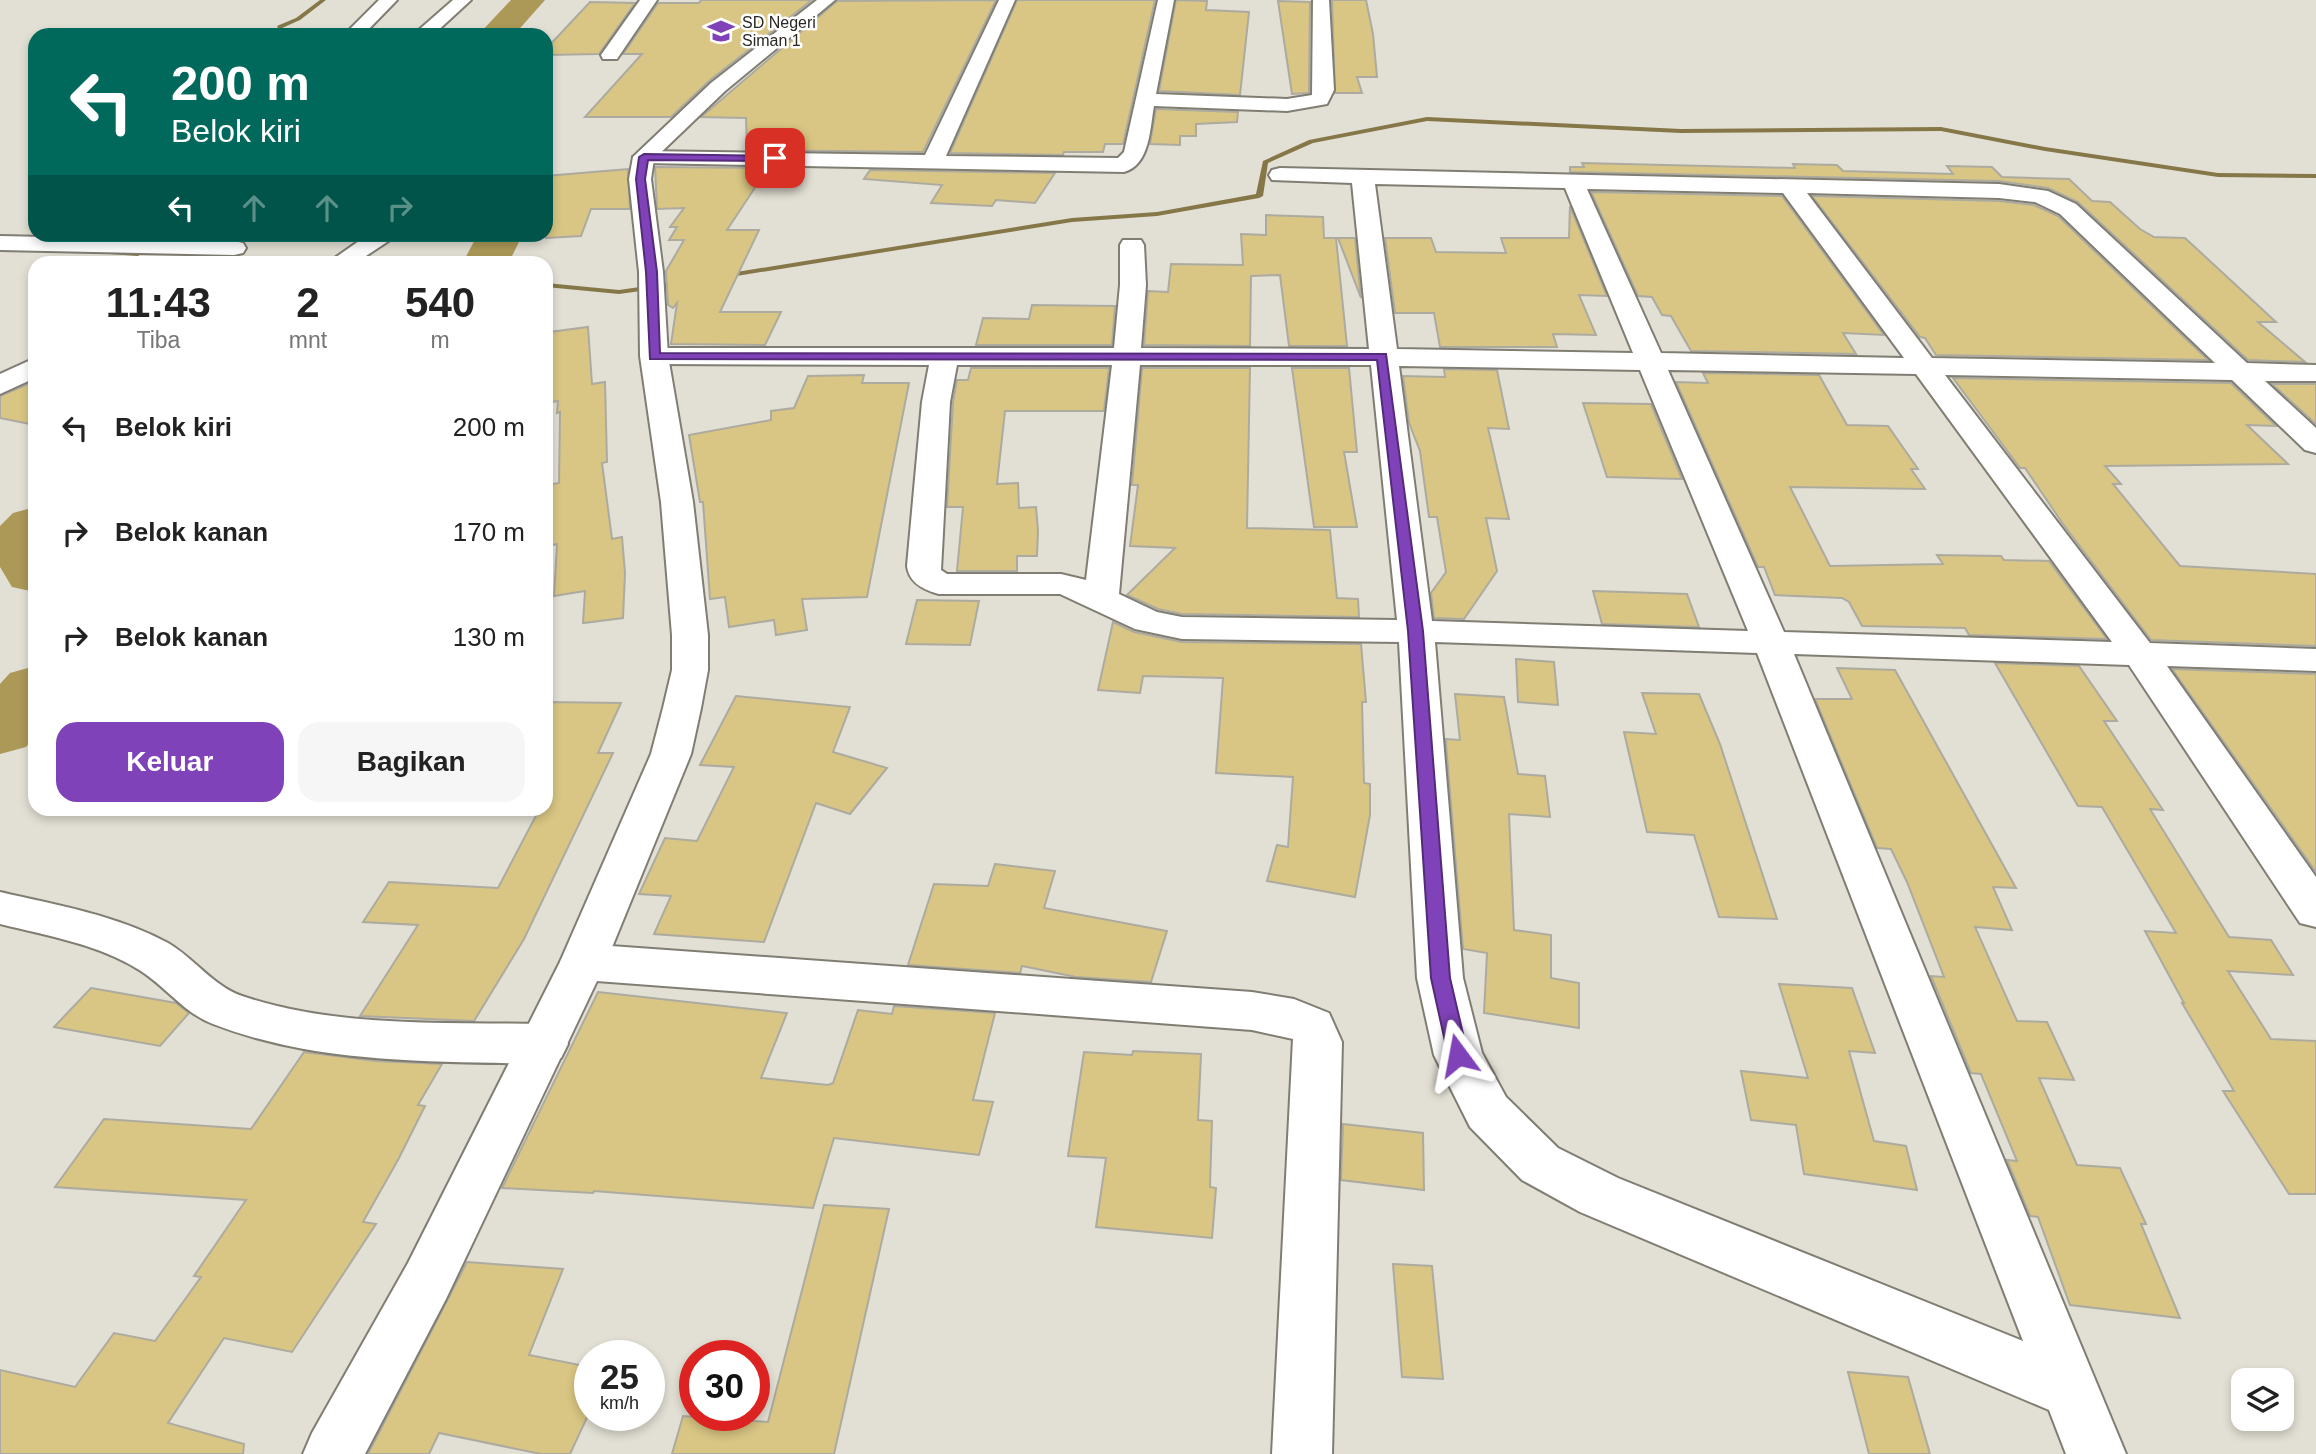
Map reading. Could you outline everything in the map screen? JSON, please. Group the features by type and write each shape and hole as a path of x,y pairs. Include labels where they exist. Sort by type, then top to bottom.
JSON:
{"street":[{"path":"360,28 388,0"},
{"path":"430,28 463,0"},
{"path":"610,55 649,0"},
{"path":"333,1454 427,1281 544,1044 583,962 671,754 690,670 690,635 677,502 653,336 651,272 640,179 644,157 718,87 827,0"},
{"path":"933,160 1007,0"},
{"path":"644,157 933,160 1107,167 1124,165 1133,154 1166,0"},
{"path":"1145,100 1287,105 1320,100 1324,90 1321,0"},
{"path":"1280,175 1574,184 1999,191 2040,196 2068,209 2316,444"},
{"path":"1363,178 1416,631 1440,978 1458,1055 1488,1112 1540,1164 1599,1195 2069,1389"},
{"path":"1574,184 1771,642 2096,1454"},
{"path":"1791,188 2140,654 2316,911"},
{"path":"0,243 146,246 224,242"},
{"path":"221,256 242,242"},
{"path":"351,256 374,242"},
{"path":"1101,599 1127,356 1133,285 1132,245"},
{"path":"653,336 945,354 1382,357 2316,373"},
{"path":"945,354 931,461 925,575 939,584 1061,584 1147,621 1182,628 1416,631 2316,660"},
{"path":"0,386 28,370"},
{"path":"0,908 103,935 156,958 197,992 225,1010 276,1026 380,1039 544,1044"},
{"path":"583,962 1252,1011 1294,1018 1312,1027 1318,1042 1302,1454"}],"building":[{"path":"701,0 812,0 709,81 671,117 585,117 642,54 623,54 658,3 699,3"},
{"path":"996,0 923,152 747,150 746,118 701,117 837,1"},
{"path":"1017,0 1155,0 1123,144 1105,144 1103,152 1064,152 1063,155 950,153"},
{"path":"1176,0 1207,1 1206,10 1249,12 1240,95 1159,91"},
{"path":"1332,0 1366,0 1373,34 1377,77 1357,77 1362,93 1335,93"},
{"path":"1278,1 1310,2 1309,93 1292,94"},
{"path":"590,2 635,3 599,54 553,55 553,42"},
{"path":"1156,109 1238,112 1237,122 1196,124 1196,136 1180,136 1180,145 1150,144"},
{"path":"1582,163 1795,168 1793,164 1837,165 1843,171 1953,174 1947,166 1992,167 2002,177 2069,179 2092,201 2110,202 2140,229 2154,237 2185,238 2276,322 2258,322 2305,362 2248,360 2078,202 2048,188 1999,181 1570,172 1570,167 1584,167"},
{"path":"655,167 768,168 727,230 759,230 720,312 781,312 765,345 671,344 677,303 673,308 668,305 666,271 684,240 669,240 677,227 670,227 684,208 657,209"},
{"path":"628,169 630,209 591,209 581,236 553,238 553,175"},
{"path":"870,170 1055,173 1035,203 996,200 992,206 931,203 942,185 864,179"},
{"path":"1591,192 1782,196 1884,335 1843,333 1856,354 1691,351 1671,316 1662,315 1652,297 1638,296"},
{"path":"1812,196 1999,201 2034,205 2058,216 2208,360 1936,355"},
{"path":"1570,206 1607,296 1579,295 1596,335 1553,334 1557,347 1440,347 1434,313 1395,313 1385,238 1431,238 1436,252 1506,253 1501,238 1569,238"},
{"path":"1266,215 1323,217 1324,238 1336,238 1347,346 1289,346 1280,275 1251,276 1250,346 1144,345 1148,291 1168,292 1171,264 1243,265 1241,234 1266,235"},
{"path":"1338,238 1355,238 1361,298"},
{"path":"1032,305 1115,306 1112,345 976,345 983,318 1029,319"},
{"path":"588,327 592,384 605,382 607,462 602,463 612,539 622,537 625,573 623,618 583,623 585,591 554,596 557,544 553,545 553,484 559,483 560,412 557,413 558,401 553,402 553,332"},
{"path":"971,368 1109,368 1104,411 1005,411 997,484 1018,483 1019,508 1036,507 1038,530 1037,556 1017,556 1017,571 957,571 963,507 947,507 953,402 957,380 968,380"},
{"path":"1142,368 1250,368 1247,528 1330,530 1337,598 1358,599 1359,617 1182,614 1158,609 1127,595 1175,548 1130,546 1138,485 1132,485"},
{"path":"1292,368 1349,368 1357,452 1344,452 1357,527 1314,527"},
{"path":"1444,369 1497,370 1509,429 1488,428 1509,519 1486,518 1497,571 1464,619 1434,618 1431,593 1446,572 1437,517 1429,517 1420,451 1409,423 1403,376 1445,377"},
{"path":"1703,373 1819,375 1847,425 1888,426 1918,469 1911,469 1925,489 1790,487 1830,566 1943,564 1937,555 2001,556 2004,560 2049,561 2107,639 1969,635 1965,628 1862,626 1849,602 1842,598 1775,595 1764,567 1758,567 1676,382 1708,383"},
{"path":"864,375 862,383 909,383 867,597 802,599 807,630 776,635 774,620 729,627 725,597 710,599 703,502 700,502 689,435 771,420 771,411 794,408 808,376"},
{"path":"1953,378 2231,383 2276,426 2247,425 2288,464 2105,466 2121,484 2113,484 2180,566 2316,574 2316,646 2151,640 2063,524 2025,468 2020,468"},
{"path":"28,384 28,424 0,418 0,396"},
{"path":"2272,384 2316,384 2316,424"},
{"path":"1583,403 1651,404 1682,479 1607,477"},
{"path":"1593,591 1687,594 1699,627 1602,624"},
{"path":"917,600 979,601 970,645 906,644"},
{"path":"1113,622 1134,632 1182,642 1361,644 1366,702 1362,702 1364,783 1370,784 1370,815 1355,897 1267,881 1277,845 1288,847 1293,777 1216,773 1223,678 1143,676 1140,693 1098,690"},
{"path":"1516,659 1554,662 1558,705 1518,702"},
{"path":"1995,663 2079,666 2117,721 2104,721 2163,810 2150,809 2229,937 2271,940 2293,975 2228,971 2271,1039 2316,1041 2316,1194 2289,1194 2223,1091 2234,1091 2182,1003 2145,931 2176,933 2102,807 2078,806"},
{"path":"1837,668 1895,670 2016,888 1993,887 2012,930 1975,927 2017,1021 2047,1022 2074,1080 2039,1078 2077,1165 2120,1168 2146,1224 2141,1224 2180,1318 2070,1305 2038,1217 2030,1216 2007,1160 2017,1161 1981,1074 1971,1073 1931,976 1944,977 1907,882 1891,849 1877,848 1815,699 1852,699"},
{"path":"2172,669 2316,674 2316,872"},
{"path":"1642,693 1699,694 1720,744 1777,919 1719,917 1694,835 1647,832 1624,732 1656,734"},
{"path":"1455,694 1504,697 1518,774 1545,776 1550,817 1509,814 1514,930 1551,935 1551,978 1579,983 1579,1028 1484,1013 1487,953 1463,949 1446,744 1446,739 1460,740"},
{"path":"736,696 850,707 833,752 887,768 850,814 816,803 764,942 654,934 671,896 639,894 665,838 697,841 734,767 700,765"},
{"path":"553,702 621,703 598,753 613,753 524,939 474,1021 360,1016 418,925 363,922 389,882 498,888 536,816 553,816"},
{"path":"995,864 1055,871 1044,908 1167,931 1151,982 1076,977 1022,966 1020,973 908,965 934,884 988,886"},
{"path":"1779,984 1852,988 1875,1053 1849,1051 1874,1141 1906,1146 1917,1190 1804,1174 1796,1125 1751,1120 1741,1071 1808,1078"},
{"path":"91,988 176,1003 189,1013 160,1046 54,1027"},
{"path":"598,992 787,1013 761,1078 828,1085 833,1083 858,1010 892,1014 894,1006 995,1013 973,1100 993,1102 979,1155 834,1138 813,1208 594,1191 502,1188"},
{"path":"1133,1051 1201,1054 1198,1120 1212,1121 1210,1187 1216,1188 1212,1238 1096,1227 1106,1158 1068,1156 1084,1052 1132,1055"},
{"path":"304,1052 376,1061 442,1064 418,1105 425,1106 399,1158 363,1222 376,1224 292,1352 224,1338 168,1423 244,1444 243,1454 0,1454 0,1370 75,1387 114,1333 155,1341 201,1277 194,1276 246,1200 55,1187 104,1119 251,1129"},
{"path":"1343,1124 1423,1133 1424,1190 1341,1180"},
{"path":"824,1205 889,1209 834,1454 672,1454 679,1430 770,1431 770,1414"},
{"path":"467,1262 563,1269 529,1355 574,1364 574,1431 581,1431 570,1454 541,1454 439,1433 429,1454 368,1454"},
{"path":"1393,1264 1432,1266 1443,1379 1402,1377"},
{"path":"1848,1372 1908,1377 1930,1454 1869,1454"}],"waterway":[{"path":"280,28 298,19 323,0"},
{"path":"502,28 529,0"},
{"path":"724,276 1072,220 1157,214 1259,196 1265,162 1311,141 1427,119 1681,131 1941,129 2045,149 2218,175 2316,176"},
{"path":"97,251 135,254 155,242"},
{"path":"489,256 497,242"},
{"path":"553,286 619,292 681,283"},
{"path":"28,534 21,541 28,557"},
{"path":"0,730 28,697"}],"place":[{"name":"SD Negeri Siman 1","path":"721,31"}],"route":[{"path":"775,158 644,157 640,179 651,272 654,356 945,354 1382,357 1416,631 1440,978 1458,1055"}]}
